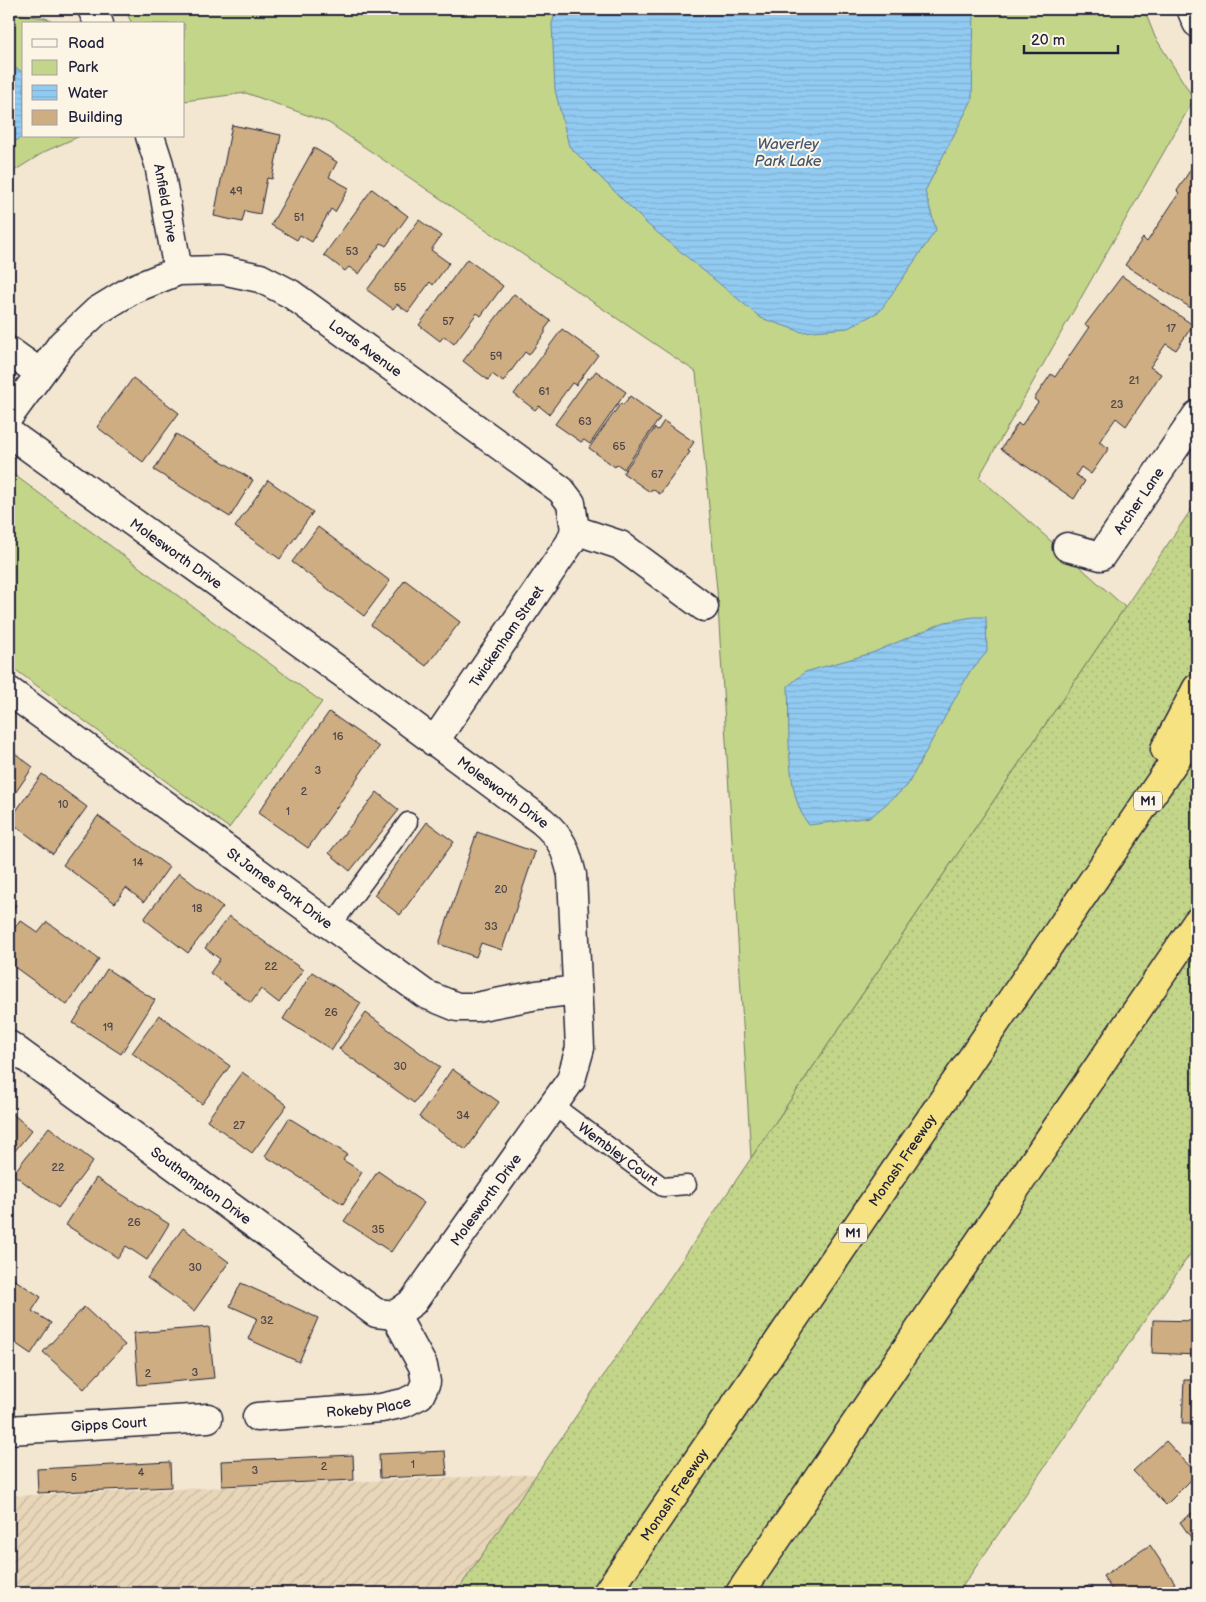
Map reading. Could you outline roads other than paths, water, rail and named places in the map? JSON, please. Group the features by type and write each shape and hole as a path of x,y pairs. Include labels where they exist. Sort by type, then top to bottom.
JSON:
{"highway":[{"path":"1098,874 1197,688"},
{"name":"Monash Freeway","path":"607,1593 1197,728"},
{"path":"740,1593 1197,922"}],"street":[{"path":"92,9 98,22"},
{"path":"1191,9 1197,23"},
{"name":"Anfield Drive","path":"151,138 159,164 178,271"},
{"name":"Lords Avenue","path":"9,416 62,344 97,311 133,288 178,271 222,270 260,278 291,294 560,490 571,503 575,530"},
{"path":"9,351 40,373"},
{"name":"Archer Lane","path":"1066,547 1100,556 1197,415"},
{"name":"Molesworth Drive","path":"9,433 340,671 542,821 558,834 567,853 572,875 580,1048 571,1080 413,1302 395,1315"},
{"path":"575,530 620,545 704,607"},
{"name":"Twickenham Street","path":"434,742 570,543 575,530"},
{"name":"St James Park Drive","path":"9,691 426,994 457,1007 476,1007 537,994 577,990"},
{"name":"Southampton Drive","path":"9,1046 376,1313 395,1315"},
{"name":"Rokeby Place","path":"257,1416 381,1408 404,1403 420,1395 426,1382 423,1366 395,1315"},
{"name":"Gipps Court","path":"9,1430 208,1418"}],"lane":[{"path":"332,925 408,822"},
{"name":"Wembley Court","path":"554,1106 663,1187 687,1185"}],"water":[{"name":"Waverley Park Lake","path":"557,9 974,9 972,100 925,191 936,230 880,311 848,328 802,332 761,318 647,224 569,146 555,90 552,23"},
{"path":"9,65 22,73 22,136 9,146"},
{"path":"973,617 986,617 987,652 969,673 907,786 871,817 809,825 801,812 795,796 792,778 788,686 805,672 872,653 945,622"}]}
